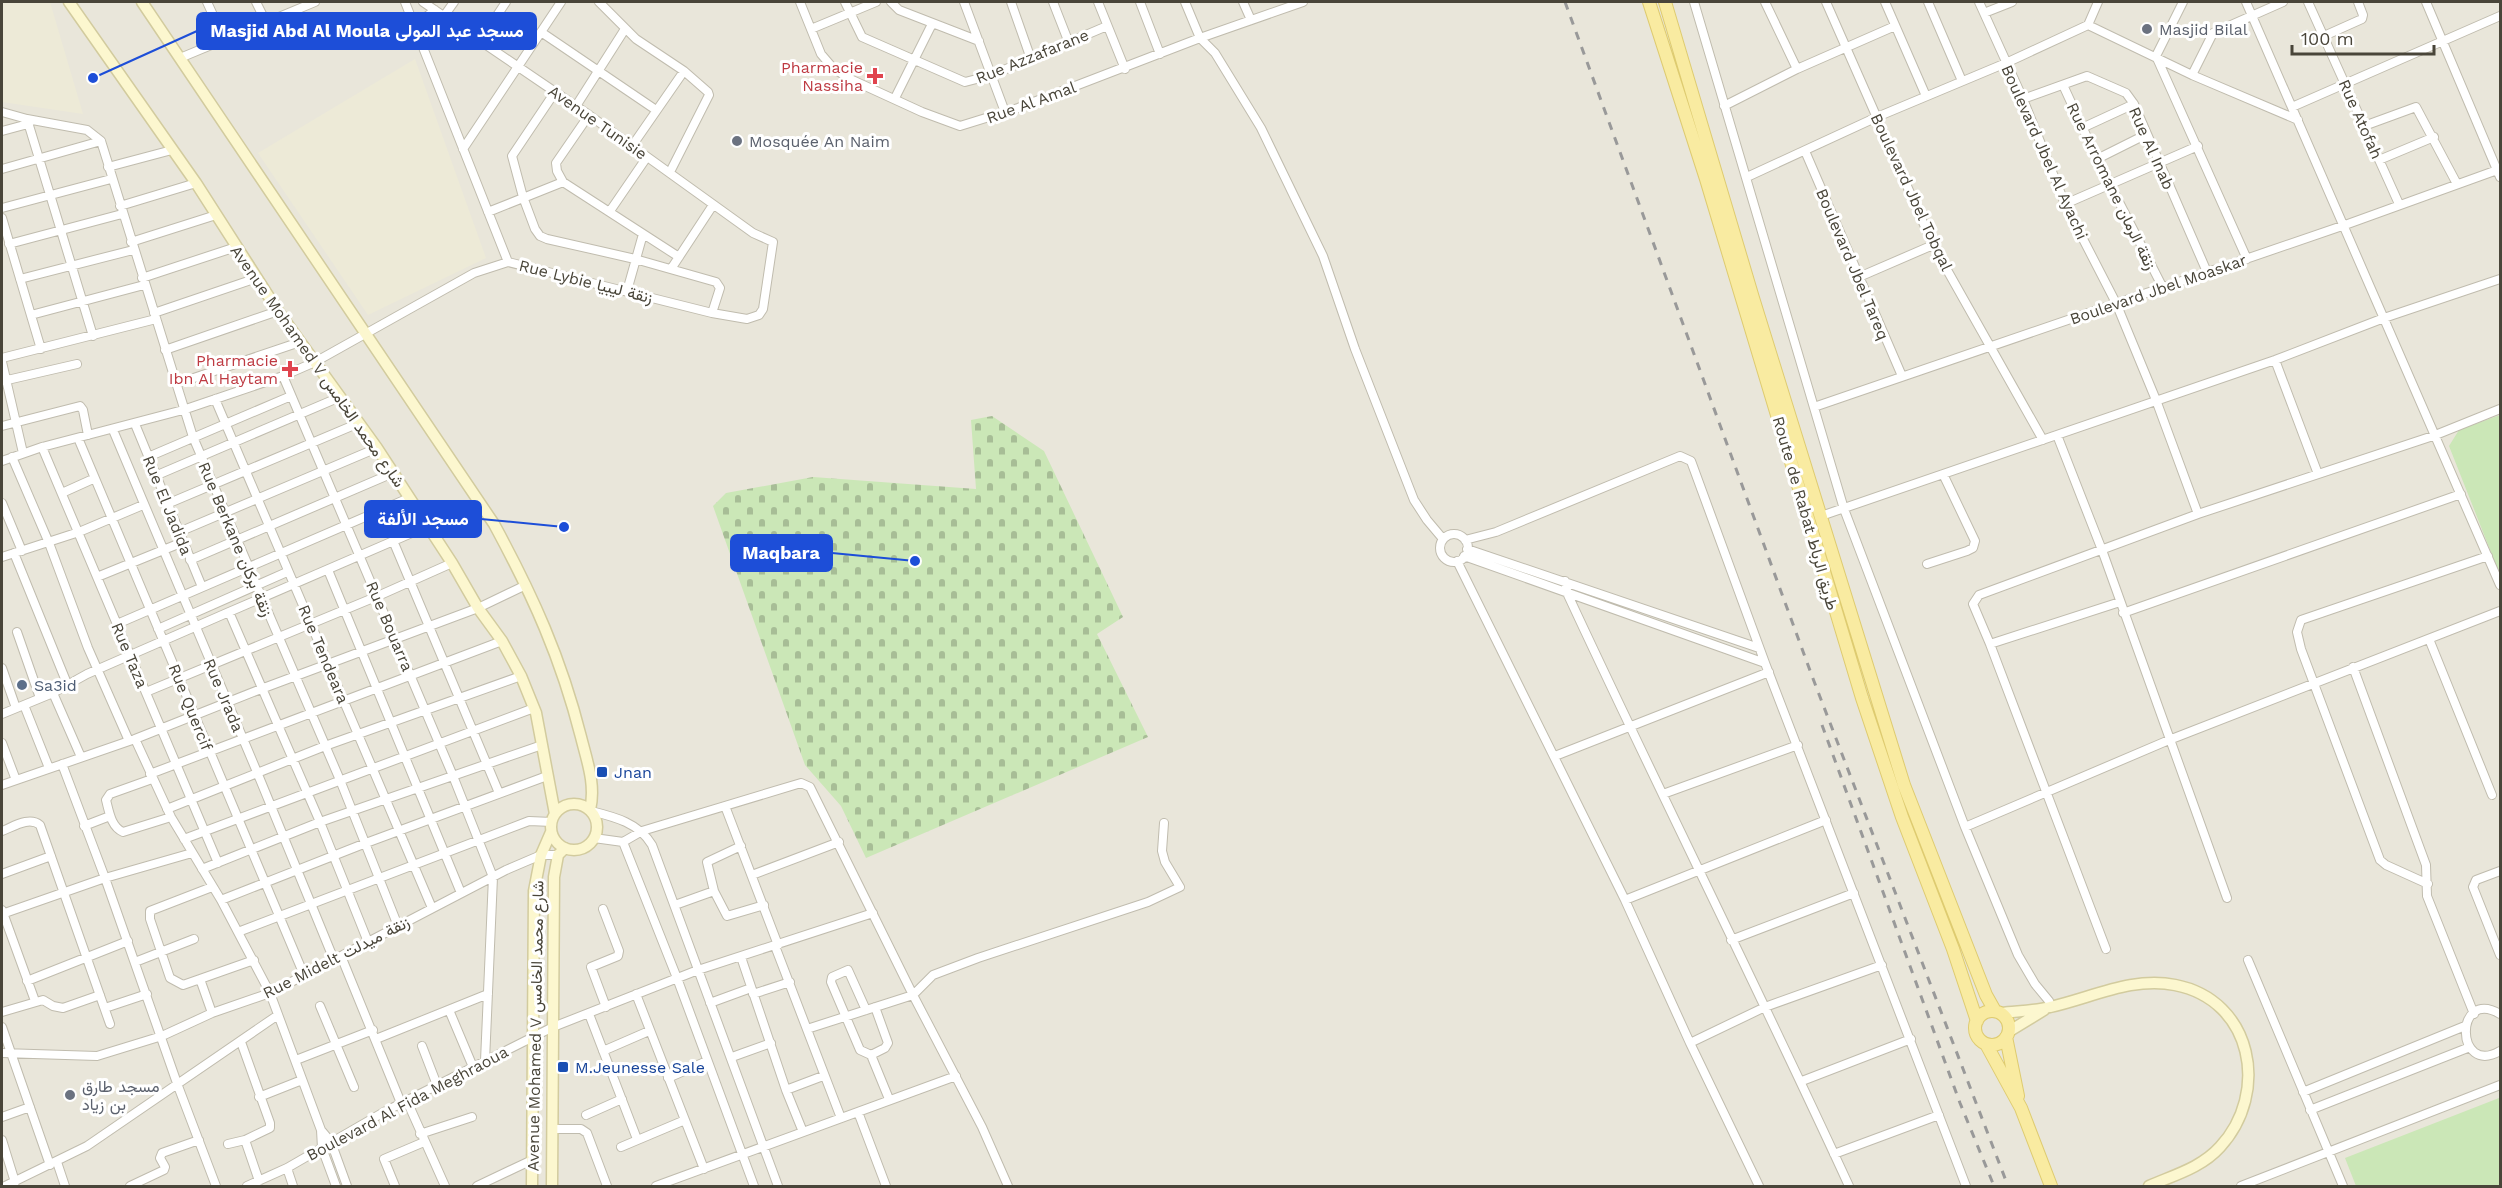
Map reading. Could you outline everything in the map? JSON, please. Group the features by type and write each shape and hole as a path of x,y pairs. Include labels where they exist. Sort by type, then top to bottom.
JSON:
{"main road":[{"name":"Route de Rabat طريق الرباط","path":"1649,2 1706,179 1862,698 1902,818 1953,948 1977,1021"},
{"name":"Route de Rabat طريق الرباط","path":"1665,2 1753,298 1904,785 1986,995 1998,1012"},
{"path":"2021,1108 2007,1035 2008,1022 1998,1012 1983,1014 1977,1021 1977,1036 1986,1044 2021,1108 2051,1186"},
{"path":"1986,1044 1997,1044 2007,1035"}],"street":[{"name":"Avenue Mohamed V شارع محمد الخامس","path":"69,2 196,183 278,311 377,448 452,563 478,608 502,641 521,676 534,708 542,745 553,822 541,855 534,891 532,1186"},
{"path":"142,2 494,524 526,585 553,644 574,711 591,778 593,798 590,810 596,821 594,838 584,847 561,852 553,822 562,807 571,804 581,805 590,810 620,819 642,831 652,845 778,1186"},
{"path":"207,2 224,39"},
{"path":"256,2 266,22"},
{"path":"180,58 315,2"},
{"name":"Rue Lybie زنقة ليبيا","path":"405,2 508,262 712,313 747,319 759,315 763,309 773,242"},
{"name":"Avenue Tunisie","path":"423,2 589,115 753,233 773,242"},
{"path":"444,16 454,2"},
{"path":"480,41 506,2"},
{"path":"463,149 561,2"},
{"path":"598,2 625,29 706,89 709,95 670,172"},
{"name":"Rue Al Amal","path":"800,2 821,54 833,68 850,79 943,121 960,126 1125,69 1287,4 1303,2"},
{"name":"Rue Azzafarane","path":"845,2 862,37 965,82 992,75 1107,26"},
{"path":"811,29 876,2"},
{"path":"891,2 899,10 979,41"},
{"path":"964,2 1005,112"},
{"path":"1011,2 1031,59"},
{"path":"1053,2 1069,43"},
{"path":"1098,2 1125,69"},
{"path":"1140,2 1160,54"},
{"path":"1185,2 1200,38 1215,53 1261,128 1323,256 1355,349 1414,500 1426,520 1443,539"},
{"path":"1243,2 1251,20"},
{"path":"1694,2 1844,508 1965,827 2018,955 2035,984 2049,1000 2049,1008"},
{"path":"1765,2 1797,69"},
{"name":"Boulevard Jbel Tobqal","path":"1826,2 1932,245 2043,440"},
{"path":"1885,2 1926,96"},
{"path":"1928,2 1962,81"},
{"name":"Boulevard Jbel Al Ayachi","path":"1979,2 2023,99 2065,204 2116,303 2156,400 2198,514"},
{"path":"1984,13 2012,2"},
{"path":"1747,177 1877,117 2006,63 2088,25 2098,2"},
{"path":"2156,56 2183,2"},
{"path":"2246,2 2433,436 2500,585"},
{"path":"2192,75 2213,33 2283,2"},
{"name":"Rue Atofah","path":"2308,2 2399,204"},
{"path":"2324,36 2362,19 2363,15 2358,2"},
{"path":"2426,2 2500,172"},
{"path":"414,26 435,10"},
{"path":"2292,107 2500,16"},
{"path":"895,98 932,24"},
{"path":"2088,25 2192,75 2298,120"},
{"path":"1724,106 1797,69 1895,26"},
{"path":"576,106 600,72 625,29"},
{"path":"541,32 656,110"},
{"path":"2156,56 2247,259"},
{"path":"632,146 684,72"},
{"name":"Rue Al Inab","path":"2023,99 2087,76 2126,93 2134,104 2207,272"},
{"name":"Rue Arromane زنقة الرمان","path":"2063,85 2097,159 2162,286"},
{"path":"555,92 512,156 523,197 535,228 544,238 635,259 719,284 720,288 712,313"},
{"path":"2082,128 2134,104"},
{"path":"2364,126 2415,106 2420,110 2457,184"},
{"path":"2,112 28,122 87,130 101,141"},
{"path":"589,115 556,163 562,182 679,257"},
{"path":"2,131 28,122"},
{"path":"28,122 93,336"},
{"path":"2097,159 2147,134"},
{"path":"2379,160 2434,136"},
{"path":"2,169 101,141"},
{"name":"Rue Berkane زنقة بركان","path":"101,141 193,437 340,780 398,926"},
{"path":"2065,204 2198,146"},
{"path":"108,167 172,150"},
{"name":"Boulevard Jbel Tareq","path":"1804,151 1902,376"},
{"path":"610,211 647,157"},
{"name":"Boulevard Jbel Moaskar","path":"1814,407 2162,286 2247,259 2457,184 2500,172"},
{"path":"2,208 111,179"},
{"path":"488,212 562,182"},
{"path":"9,244 60,230 196,183"},
{"path":"671,269 713,205"},
{"path":"20,279 71,266 132,246 216,214"},
{"path":"2,218 41,349"},
{"path":"627,291 643,234"},
{"path":"1859,278 1932,245"},
{"path":"31,315 143,281 236,247"},
{"path":"2,461 42,447 183,410 283,376 315,362 474,273 508,262"},
{"path":"23,453 4,381 2,360 93,336 155,316 257,278"},
{"path":"1821,516 2275,360 2384,318 2500,279"},
{"path":"165,350 278,311"},
{"path":"176,384 300,342"},
{"path":"2275,360 2318,474"},
{"path":"4,381 78,364"},
{"name":"Rue Bouarra","path":"283,376 378,596 493,877"},
{"path":"148,457 291,396"},
{"path":"155,476 340,397"},
{"name":"Rue Tendeara","path":"215,399 432,908"},
{"path":"2,426 80,406 83,410 88,435"},
{"path":"2106,949 1990,644 1972,604 1976,598 2198,514 2433,436 2500,409"},
{"path":"167,504 358,423"},
{"name":"Rue El Jadida","path":"135,424 202,586"},
{"name":"Rue Jrada","path":"113,430 311,904 373,1030 404,1102 445,1186"},
{"path":"2057,435 2102,550 2227,898"},
{"name":"Rue Quercif","path":"78,438 93,479 304,975"},
{"name":"Rue Taza","path":"42,447 218,863"},
{"path":"178,532 377,448"},
{"path":"1759,1186 1555,756 1463,552 1455,534 1443,539 1440,547 1442,555 1449,561 1463,552 1496,532 1680,456 1691,461 1765,663 1911,1039 1963,1186"},
{"path":"12,458 49,543 70,603 98,669 132,740 169,813 254,960 270,993 321,1130 322,1148 336,1186"},
{"path":"190,560 393,473"},
{"path":"1927,564 1967,551 1973,548 1975,541 1943,474"},
{"path":"62,493 93,479"},
{"path":"2123,613 2461,494"},
{"path":"117,624 409,498"},
{"path":"2,503 68,686"},
{"path":"2,557 79,532 143,505"},
{"path":"2,714 68,686 98,669 394,543 428,526 482,507"},
{"path":"97,577 183,542"},
{"path":"394,543 499,793"},
{"path":"1463,552 1565,581 1760,648"},
{"path":"1463,552 1568,595 1765,663"},
{"path":"2428,884 2380,860 2314,684 2299,640 2298,628 2301,620 2488,556"},
{"path":"146,692 452,563"},
{"path":"328,570 461,893"},
{"path":"158,629 287,572"},
{"path":"1565,581 1568,595 1629,726 1731,940 1802,1081 1849,1186"},
{"path":"2,785 132,740 261,689 395,640 478,608 526,585"},
{"path":"1990,644 2120,602"},
{"path":"1965,827 2169,740 2500,611"},
{"path":"229,612 305,792 320,822 368,942"},
{"path":"17,632 40,698"},
{"path":"2429,639 2492,795"},
{"path":"502,641 242,737 176,764 110,794 106,800 110,816 117,829 123,832 169,813 190,799 223,785 521,676"},
{"path":"2,668 49,768"},
{"path":"2353,668 2422,852 2426,865 2427,896 2474,1014"},
{"path":"1555,756 1769,672"},
{"path":"52,693 81,757"},
{"path":"184,839 373,766 534,708"},
{"path":"2,743 16,780"},
{"path":"202,869 320,822 542,745"},
{"path":"1663,794 1798,745"},
{"path":"62,764 216,1186"},
{"path":"220,900 547,776"},
{"path":"594,838 623,842 642,831 801,783 813,790 913,995 982,1127 1008,1186"},
{"path":"725,806 764,905 823,1076 841,1118"},
{"path":"84,826 110,816"},
{"path":"2,820 4,830 27,821 37,822 110,1024"},
{"path":"1625,900 1826,820"},
{"path":"238,932 529,821 553,822"},
{"path":"807,1029 913,995 933,975 1176,890 1180,886 1165,862 1162,851 1164,823"},
{"path":"623,842 677,978 754,1186"},
{"path":"752,875 839,842"},
{"path":"741,846 707,862 714,891 727,916 764,905"},
{"name":"Avenue Mohamed V شارع محمد الخامس","path":"552,1186 555,877 561,852"},
{"name":"Rue Midelt زنقة ميدلت","path":"2,1053 97,1056 162,1036 212,1012 270,993 493,877 541,855 561,852"},
{"path":"35,1001 2,912 105,878 192,853"},
{"path":"2,874 51,856"},
{"path":"2500,871 2476,880 2473,887 2500,955"},
{"path":"485,1061 493,877"},
{"path":"212,887 150,911 150,919 170,978 183,985 254,960"},
{"path":"675,905 714,891"},
{"path":"1731,940 1854,893"},
{"path":"603,909 619,951 618,956 591,967 606,1007"},
{"name":"Boulevard Al Fida Meghraoua","path":"247,1186 287,1168 404,1102 553,1027 698,970 873,913"},
{"path":"135,962 194,939"},
{"path":"27,981 128,941"},
{"path":"741,957 786,1090 803,1132"},
{"path":"2248,960 2343,1186"},
{"path":"1690,1043 1765,1007 1882,965"},
{"path":"866,1010 848,970 832,977 831,982 860,1050 871,1055 889,1099"},
{"path":"200,979 212,1012"},
{"path":"710,1003 790,982"},
{"path":"1998,1012 2049,1008 2135,984 2170,984 2186,988 2209,1000 2229,1018 2238,1032 2249,1061 2246,1102 2234,1128 2208,1158 2193,1168 2149,1186"},
{"path":"105,1008 147,994"},
{"path":"376,1039 488,994"},
{"path":"636,994 704,1169"},
{"path":"2,1012 35,1001 46,1001 53,1006 63,1008 100,995"},
{"path":"320,1006 354,1088"},
{"path":"871,1055 885,1048 888,1043 875,1007"},
{"path":"2007,1035 2049,1008"},
{"path":"2303,1092 2465,1026 2474,1014 2487,1009 2500,1013"},
{"path":"449,1010 473,1067"},
{"path":"589,1014 637,1139"},
{"path":"5,1186 87,1146 178,1086 278,1015"},
{"path":"2465,1026 2465,1036 2470,1047 2484,1055 2500,1054"},
{"path":"2,1027 30,1107 65,1186"},
{"path":"296,1060 373,1030"},
{"path":"603,1051 649,1031"},
{"path":"1802,1081 1911,1039"},
{"path":"228,1144 245,1140 268,1130 270,1124 241,1042"},
{"path":"732,1057 771,1043"},
{"path":"422,1046 437,1085"},
{"path":"2310,1110 2470,1047"},
{"path":"668,1078 707,1061"},
{"path":"786,1090 823,1076"},
{"path":"656,1186 675,1183 704,1169 956,1076"},
{"path":"260,1097 302,1080"},
{"path":"2241,1186 2500,1085"},
{"path":"586,1115 622,1100"},
{"path":"2,1118 30,1107"},
{"path":"858,1112 886,1186"},
{"path":"1834,1155 1939,1115"},
{"path":"420,1134 472,1117"},
{"path":"621,1147 685,1120"},
{"path":"553,1128 581,1129 587,1133 607,1186"},
{"path":"321,1130 331,1142 347,1186"},
{"path":"130,1186 164,1170 165,1167 160,1158 162,1153 199,1140"},
{"path":"245,1140 259,1181"},
{"path":"395,1186 384,1159 424,1142"},
{"path":"2,1144 15,1182"},
{"path":"477,1186 532,1160"},
{"path":"287,1168 293,1186"}],"shaded area":[{"path":"2,2 2500,2 2500,1186 2,1186"},
{"path":"2,2 50,2 83,114 2,102"},
{"path":"415,59 486,258 368,315 258,153"}],"green space":[{"path":"2500,415 2500,575 2449,446 2459,430"},
{"path":"992,416 1044,451 1123,617 1097,634 1148,737 866,858 841,806 805,765 713,506 726,493 813,477 976,489 971,420"},
{"path":"2499,1098 2500,1186 2356,1186 2345,1158"}],"railway":[{"path":"1565,2 1812,676 2008,1186"},
{"path":"1822,725 1960,1103 1994,1186"}],"place":[{"name":"Masjid Bilal","path":"2147,29"},
{"name":"Pharmacie Nassiha","path":"875,76"},
{"name":"Masjid Abd Al Moula مسجد عبد المولى","path":"93,78"},
{"name":"Mosquée An Naim","path":"737,141"},
{"name":"Pharmacie Ibn Al Haytam","path":"290,369"},
{"name":"مسجد الألفة","path":"564,527"},
{"name":"Maqbara","path":"915,561"},
{"name":"Sa3id","path":"22,685"},
{"name":"Jnan","path":"602,772"},
{"name":"M.Jeunesse Sale","path":"563,1067"},
{"name":"مسجد طارق بن زياد","path":"70,1095"}]}
